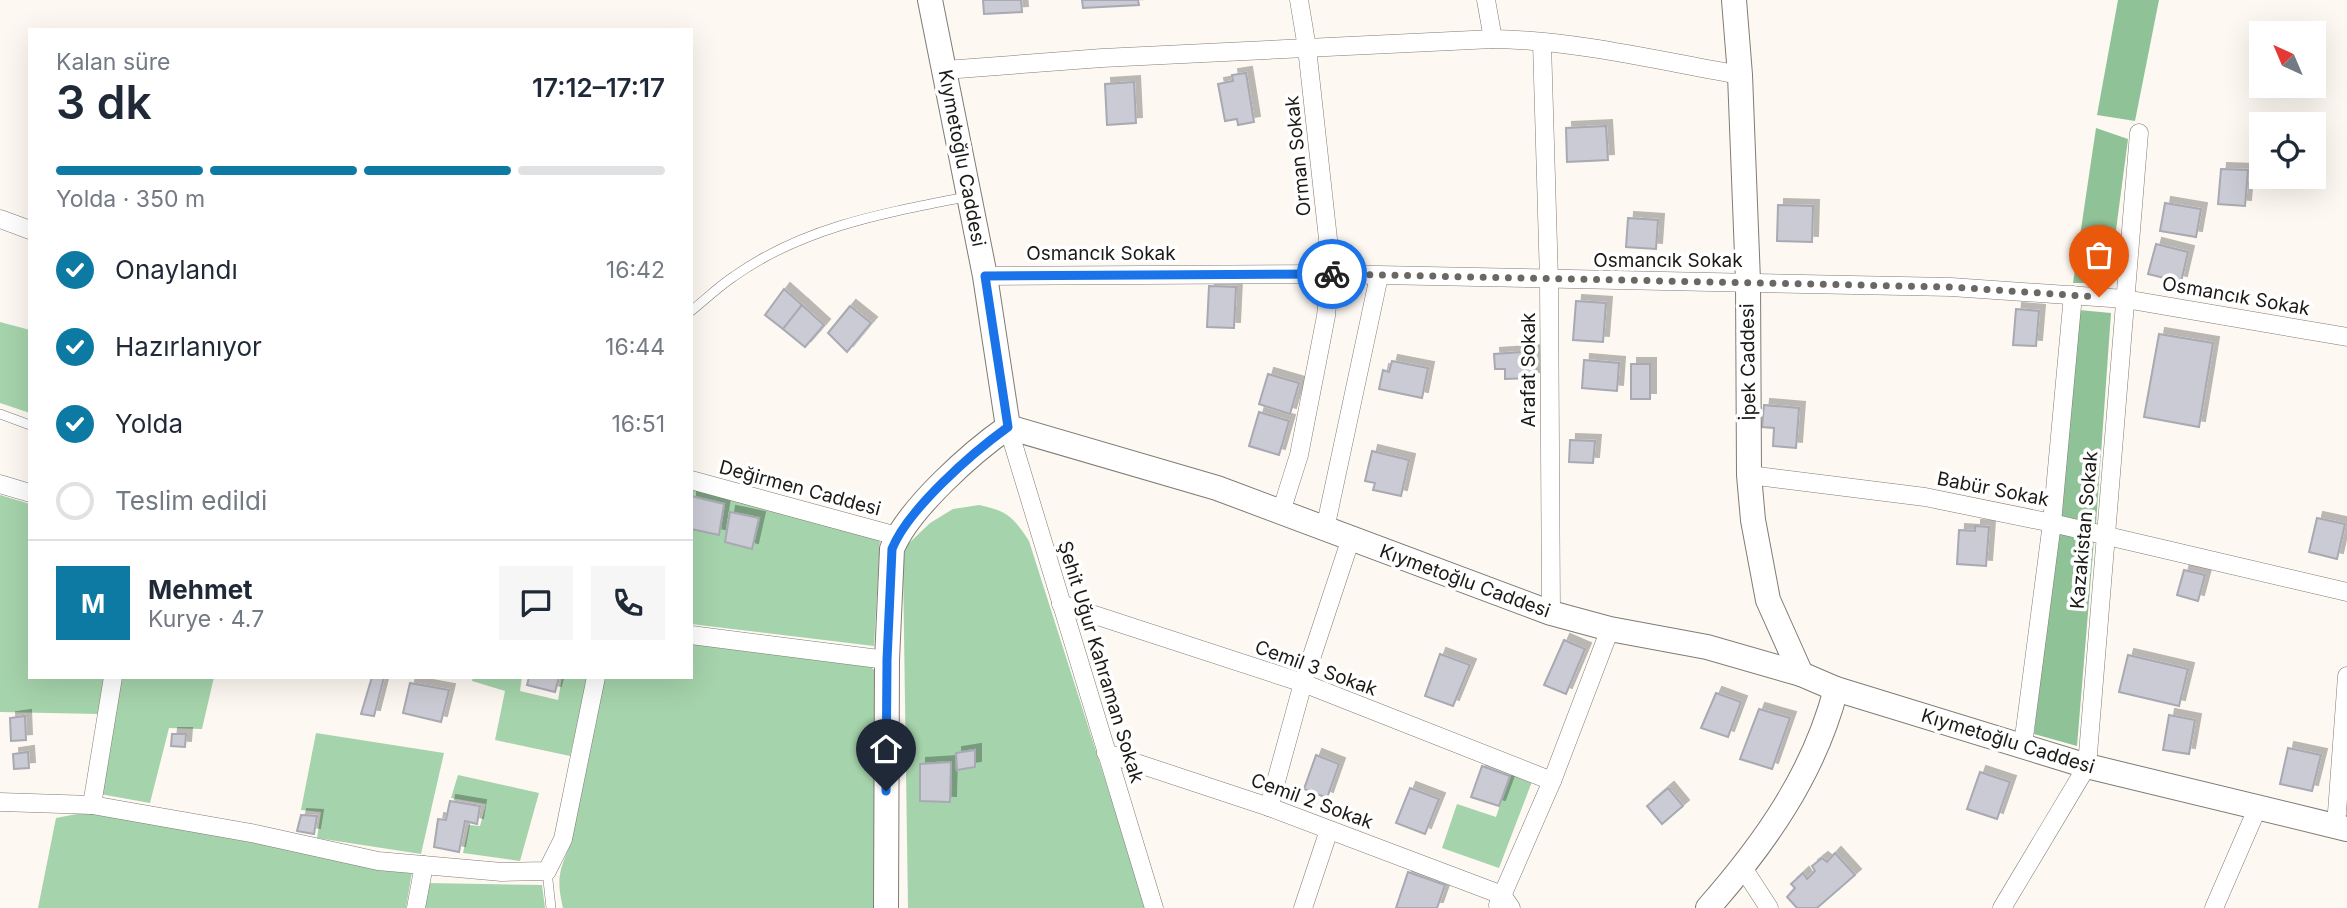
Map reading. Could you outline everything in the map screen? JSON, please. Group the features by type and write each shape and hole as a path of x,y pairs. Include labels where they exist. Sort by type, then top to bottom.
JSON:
{"street":[{"name":"Kıymetoğlu Caddesi","path":"930,0 985,276 1008,427 1217,488 1551,613 1610,629 1707,647 1801,674 1836,689 2023,744 2087,766 2342,828"},
{"name":"Orman Sokak","path":"1281,512 1301,444 1326,316 1330,274 1307,48 1299,0"},
{"path":"1486,0 1493,39"},
{"name":"İpek Caddesi","path":"1734,0 1740,75 1748,281 1749,475 1753,520 1768,600 1801,674"},
{"path":"945,71 1102,58 1493,39 1542,43 1740,75"},
{"name":"Arafat Sokak","path":"1542,43 1549,279 1551,613"},
{"name":"Kazakistan Sokak","path":"2002,908 2087,766 2139,133"},
{"path":"0,219 28,229"},
{"name":"Osmancık Sokak","path":"985,276 1330,274 1951,287 2124,299 2347,337"},
{"path":"1325,529 1379,276"},
{"path":"2023,744 2052,523 2073,295"},
{"path":"886,908 890,561 897,536 910,518 984,444 1008,427"},
{"name":"Şehit Uğur Kahraman Sokak","path":"1008,427 1154,908"},
{"name":"Babür Sokak","path":"1749,475 1925,497 2052,523 2347,592"},
{"name":"Değirmen Caddesi","path":"693,481 897,536"},
{"path":"0,484 28,492"},
{"path":"1269,807 1303,683 1351,538"},
{"name":"Cemil 3 Sokak","path":"1061,604 1303,683 1552,781"},
{"path":"1503,904 1610,629"},
{"path":"693,635 887,660"},
{"path":"2342,828 2347,676"},
{"path":"92,805 113,679"},
{"path":"1,798 92,805 256,834 352,856 502,872 547,871 563,839 596,679"},
{"path":"1708,908 1743,868 1784,809 1819,742 1836,689"},
{"name":"Cemil 2 Sokak","path":"1106,753 1269,807 1503,904"},
{"path":"2214,908 2257,809"},
{"path":"1303,908 1329,830"},
{"path":"416,908 424,865"},
{"path":"1743,868 1769,908"}],"lane":[{"path":"693,309 731,278 808,236 874,215 970,197"},
{"path":"0,414 28,424"},
{"path":"547,871 551,908"}],"green space":[{"path":"2118,0 2159,0 2135,121 2097,115"},
{"path":"2096,128 2128,139 2109,283 2073,283"},
{"path":"2079,310 2111,313 2096,524 2057,515"},
{"path":"0,322 28,329 28,412 0,403"},
{"path":"693,490 880,538 874,646 693,624"},
{"path":"0,495 28,503 28,679 106,679 99,714 0,712"},
{"path":"979,505 1009,516 1029,541 1146,908 908,908 903,564 906,546 930,523 953,509"},
{"path":"2057,532 2094,540 2077,746 2034,734"},
{"path":"693,644 865,661 875,671 875,908 563,908 559,884 605,679 693,679"},
{"path":"120,679 214,679 202,729 169,728 150,803 100,794"},
{"path":"522,679 520,691 558,700 562,679 588,679 570,756 495,740 505,691 472,681"},
{"path":"316,733 444,753 421,854 317,838 321,812 301,810"},
{"path":"1511,772 1533,779 1499,868 1442,848 1457,804 1496,817"},
{"path":"458,775 539,793 520,861 463,853 469,825 480,826 486,804 451,798"},
{"path":"87,812 412,872 406,908 38,908 56,818"},
{"path":"426,883 542,885 545,908 421,908"}],"building":[{"path":"983,0 1021,0 1022,12 984,14"},
{"path":"1082,0 1138,0 1139,5 1083,8"},
{"path":"1246,73 1254,122 1238,125 1237,119 1225,121 1218,84 1233,81 1232,75"},
{"path":"1134,82 1136,123 1107,125 1105,84"},
{"path":"1606,126 1608,160 1567,162 1566,128"},
{"path":"2221,169 2248,170 2245,206 2218,204"},
{"path":"2165,203 2201,209 2196,237 2160,231"},
{"path":"1778,205 1813,206 1812,242 1777,241"},
{"path":"1628,218 1658,220 1656,249 1626,247"},
{"path":"2156,244 2188,252 2181,282 2148,274"},
{"path":"1209,286 1236,287 1234,328 1207,327"},
{"path":"784,289 802,305 783,329 765,315"},
{"path":"1576,301 1606,303 1603,342 1573,340"},
{"path":"802,305 824,325 805,347 783,329"},
{"path":"850,306 871,323 847,352 828,333"},
{"path":"2016,309 2039,311 2036,346 2013,345"},
{"path":"2159,334 2213,343 2199,427 2144,417"},
{"path":"1536,351 1537,378 1505,379 1505,369 1495,369 1494,354"},
{"path":"1584,360 1619,363 1617,391 1582,388"},
{"path":"1392,361 1428,368 1422,398 1379,389 1383,370 1389,372"},
{"path":"1631,364 1650,364 1650,399 1631,399"},
{"path":"1268,374 1299,383 1290,414 1259,404"},
{"path":"1764,405 1799,408 1796,448 1773,446 1774,428 1762,427"},
{"path":"1259,412 1289,421 1279,455 1249,446"},
{"path":"1570,440 1595,441 1593,463 1569,462"},
{"path":"1372,451 1409,460 1401,496 1373,490 1375,483 1365,481"},
{"path":"693,496 724,504 719,535 693,529"},
{"path":"730,512 759,518 752,549 725,542"},
{"path":"2317,518 2345,524 2337,559 2309,552"},
{"path":"1975,526 1989,527 1986,566 1957,564 1959,530 1975,531"},
{"path":"2184,570 2205,575 2198,601 2177,595"},
{"path":"1564,640 1585,649 1566,694 1544,685"},
{"path":"1440,654 1470,665 1453,706 1425,696"},
{"path":"2128,655 2188,669 2179,706 2119,692"},
{"path":"371,679 383,679 374,716 361,714"},
{"path":"528,679 558,679 555,692 527,685"},
{"path":"410,683 449,690 441,722 403,713"},
{"path":"1716,693 1741,702 1728,737 1701,728"},
{"path":"1759,709 1790,718 1772,769 1740,759"},
{"path":"2169,715 2195,720 2189,754 2163,750"},
{"path":"25,716 26,740 11,741 10,718"},
{"path":"172,734 186,734 185,747 171,746"},
{"path":"2288,748 2321,755 2312,791 2280,784"},
{"path":"975,750 975,767 957,770 956,753"},
{"path":"28,752 29,768 14,769 13,754"},
{"path":"1316,755 1339,764 1327,798 1304,789"},
{"path":"951,762 950,802 920,801 920,764"},
{"path":"1482,766 1510,776 1499,806 1471,797"},
{"path":"1980,772 2010,782 1997,819 1967,809"},
{"path":"1410,788 1439,799 1425,834 1396,823"},
{"path":"1668,788 1683,806 1662,824 1647,806"},
{"path":"450,801 480,806 477,824 465,821 459,852 434,847 438,819 446,820"},
{"path":"301,815 317,816 314,834 297,831"},
{"path":"1835,853 1855,875 1817,908 1797,908 1787,897 1795,888 1791,884 1803,873 1807,879 1815,871 1812,866 1822,858 1827,862"},
{"path":"1408,872 1445,885 1437,908 1396,908"}],"way so far":[{"path":"1332,274 1951,287 2099,297"}],"route":[{"path":"886,791 887,660 892,549 897,536 910,518 984,444 1008,427 985,276 1332,274"}]}
